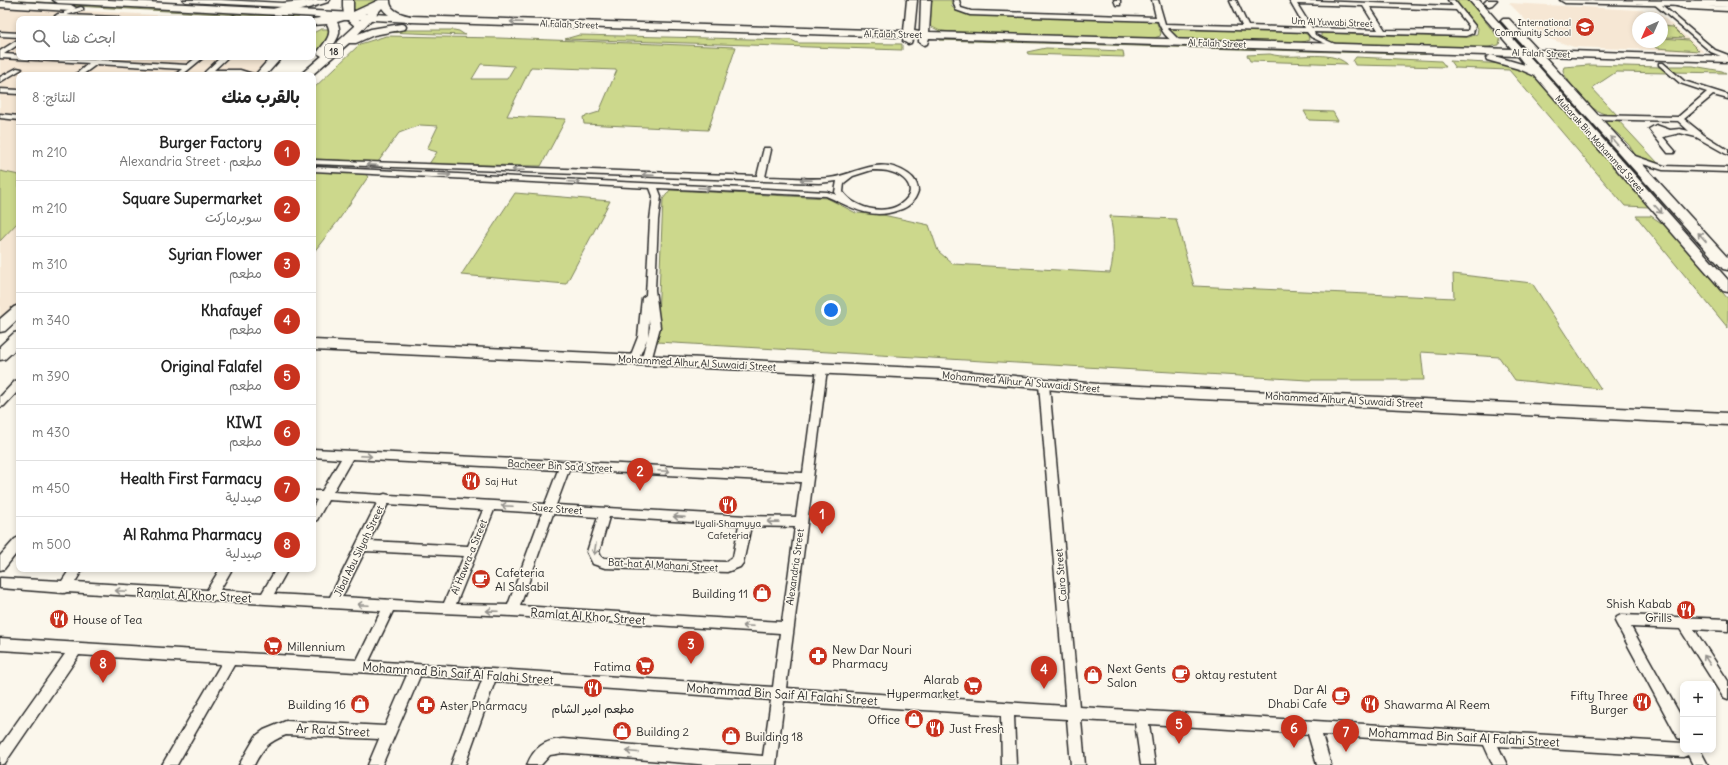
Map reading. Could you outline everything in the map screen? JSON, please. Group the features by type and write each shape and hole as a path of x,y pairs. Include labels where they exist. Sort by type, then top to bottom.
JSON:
{"main road":[{"path":"182,0 189,3"},
{"path":"274,11 302,7 325,0"},
{"path":"316,17 331,0"},
{"path":"348,0 347,6 355,20"},
{"path":"908,38 912,0"},
{"path":"924,38 926,0"},
{"name":"Mubarak Bin Mohammed Street","path":"1474,0 1728,288"},
{"path":"1565,0 1728,4"},
{"path":"316,19 331,22 355,20 364,11 385,1 385,6 389,11 411,19"},
{"name":"18","path":"307,72 343,44 355,20 370,17 385,1"},
{"name":"Mubarak Bin Mohammed Street","path":"1489,1 1592,117 1728,266"},
{"name":"Al Falah Street","path":"90,2 208,16"},
{"name":"Al Falah Street","path":"0,4 61,7 90,2 189,3 274,11 299,16"},
{"name":"Al Falah Street","path":"355,20 370,17 877,34 908,38"},
{"name":"Al Falah Street","path":"316,19 355,20 401,27 924,38 1491,58 1523,56"},
{"path":"877,34 900,30 910,20"},
{"path":"925,20 926,24 932,29 958,36"},
{"path":"316,29 331,22"},
{"path":"316,60 332,41 335,31 331,22"},
{"path":"1479,51 1498,48 1502,45 1503,42 1493,22"},
{"path":"343,44 371,32 401,27"},
{"name":"Al Falah Street","path":"924,38 958,36 1163,39 1178,42 1479,51 1566,61 1728,66"},
{"path":"1524,41 1543,48 1566,61 1557,69 1557,78"},
{"name":"Al Falah Street","path":"1566,61 1712,55 1728,58"},
{"path":"1491,58 1523,67 1539,75"},
{"path":"263,72 274,60"},
{"path":"263,72 281,60"},
{"path":"304,72 308,60"},
{"path":"306,72 316,60"},
{"path":"2,324 16,312"},
{"name":"Mohammed Alhur Al Suwaidi Street","path":"316,345 963,376 1098,390 1728,419"}],"street":[{"path":"189,3 224,1 283,5 296,4 310,0"},
{"path":"956,0 958,9 970,13 1160,19"},
{"path":"1154,0 1162,26 1163,39"},
{"path":"1233,0 1246,29"},
{"path":"1451,0 1458,8"},
{"path":"1293,1 1458,8"},
{"path":"1293,1 1311,33 1335,46"},
{"path":"1655,2 1712,55"},
{"path":"1671,3 1687,7 1728,9"},
{"path":"1365,4 1383,32"},
{"path":"61,7 103,16"},
{"name":"Um Al Yuwabi Street","path":"1162,26 1311,33 1383,32 1466,34 1471,32 1472,26 1458,8"},
{"path":"1718,8 1728,16"},
{"path":"1302,45 1310,42 1311,33"},
{"path":"0,34 16,35"},
{"path":"0,55 16,44"},
{"path":"0,55 16,56"},
{"path":"69,60 188,67"},
{"path":"82,72 99,60"},
{"path":"182,72 197,60"},
{"path":"207,72 221,60"},
{"path":"1661,64 1682,82 1728,97"},
{"path":"0,80 19,69"},
{"path":"0,91 16,92"},
{"path":"1680,119 1712,92"},
{"path":"0,116 16,118"},
{"path":"1592,117 1680,119 1699,135 1728,153"},
{"path":"1671,151 1657,133 1666,135 1670,134 1669,132 1680,131 1699,135"},
{"path":"760,179 767,150"},
{"path":"1629,157 1663,168 1728,170"},
{"path":"316,162 824,181 844,177 858,170 884,168 896,170 905,175 912,181 915,188 914,195 909,202 889,211 876,212 863,210 852,206 827,194 316,169"},
{"path":"1648,179 1652,172 1663,168"},
{"path":"844,177 838,189 839,195 844,201"},
{"path":"640,361 655,322 650,290 657,193 653,186"},
{"path":"656,206 663,195 673,187"},
{"name":"Alexandria Street","path":"769,764 822,369"},
{"name":"Cairo Street","path":"1044,385 1078,765"},
{"path":"0,403 16,387"},
{"name":"Bacheer Bin Sa'd Street","path":"316,454 807,478"},
{"path":"316,512 349,455"},
{"path":"512,611 566,466"},
{"name":"Suez Street","path":"316,495 385,498 746,521 801,522"},
{"name":"Jibal Abu Silyah Street","path":"333,603 385,498"},
{"name":"Al Hawra-a Street","path":"448,609 491,505"},
{"name":"Bat-hat Al Mahani Street","path":"605,512 593,552 595,559 606,563 714,568 727,567 739,559 746,521"},
{"path":"0,565 16,546"},
{"path":"361,546 471,551"},
{"path":"64,588 74,572"},
{"path":"210,596 224,572"},
{"path":"265,599 280,572"},
{"name":"Ramlat Al Khor Street","path":"0,583 64,588 389,606 512,611 787,628"},
{"path":"360,666 389,606"},
{"path":"1680,728 1621,621 1728,625"},
{"path":"1683,624 1728,693"},
{"name":"Mohammad Bin Saif Al Falahi Street","path":"0,644 75,650 360,666 491,676 1007,709 1680,750"},
{"path":"0,758 75,650"},
{"path":"169,765 231,658"},
{"path":"375,765 416,670"},
{"path":"458,765 491,676"},
{"path":"1007,709 1009,765"},
{"path":"1141,717 1148,765"},
{"name":"Ar Ra'd Street","path":"246,765 255,749 269,735 286,728 388,733"},
{"path":"1313,728 1324,765"},
{"path":"1488,738 1500,765"},
{"path":"534,765 543,752 550,748 563,746 769,764"},
{"path":"1695,753 1701,765"}],"shaded area":[{"name":"International Community School","path":"1509,3 1656,11 1657,12 1632,12 1632,48 1668,48 1668,21 1704,52 1574,47 1541,36"},
{"path":"0,6 172,16 16,16 16,60 270,60 259,72 16,72 16,308 0,322"}],"green space":[{"path":"0,0 299,16 261,16 0,2"},
{"path":"351,0 378,0 372,4 353,10"},
{"path":"930,0 951,0 952,7 957,11 973,15 1152,20 1156,21 1161,33 1160,36 1154,38 1019,36 940,31 930,26"},
{"path":"1455,0 1466,0 1471,3 1500,40 1499,45 1488,47 1452,48 1337,44 1329,43 1321,36 1321,33 1469,37 1477,34 1478,28"},
{"path":"1668,27 1673,27 1684,38 1668,37"},
{"path":"321,29 329,29 330,35 321,48 316,52 316,32"},
{"path":"1171,29 1302,32 1308,35 1309,40 1299,43 1180,39 1174,38 1169,31"},
{"path":"389,30 454,30 465,35 385,32"},
{"path":"579,35 791,40 798,43 902,44 902,50 565,39"},
{"path":"386,36 499,38 736,47 708,130 584,124 583,117 599,112 617,70 531,67 507,116 566,119 541,166 429,164 437,152 427,149 438,126 420,125 399,133 378,162 316,159 316,86 360,44","holes":["481,64 514,67 507,79 472,79"]},
{"path":"1668,38 1688,40 1699,51 1656,48 1668,48"},
{"path":"939,40 986,40 1426,54 1402,54"},
{"path":"1046,48 1123,51 1124,57 1028,54 1027,52"},
{"path":"1270,54 1279,56 1331,57 1339,59 1347,64 1250,61 1247,55"},
{"path":"1356,57 1441,61 1446,67 1355,65 1353,61"},
{"path":"1450,61 1506,64 1530,72 1544,83 1649,207 1625,206 1509,70 1455,68"},
{"path":"1589,65 1660,67 1668,73 1616,72 1592,88 1618,116 1609,115 1593,108 1580,96 1564,74 1564,67"},
{"path":"1668,66 1693,66 1726,73 1672,72"},
{"path":"1304,111 1333,112 1338,121 1309,120"},
{"path":"1604,119 1617,119 1658,163 1637,158 1629,145 1617,133 1602,122"},
{"path":"316,170 365,173 368,177 338,221 316,249"},
{"path":"0,171 16,174 16,224 0,241"},
{"path":"670,190 827,198 856,213 883,215 929,225 938,251 953,264 1110,273 1113,258 1113,244 1110,216 1176,219 1194,286 1454,298 1453,274 1532,283 1601,389 1515,380 1499,357 1421,352 1424,380 1308,380 657,342 663,199"},
{"path":"515,193 610,201 566,284 461,275"},
{"path":"1636,216 1651,216 1669,228 1728,299 1728,328"}],"place":[{"name":"International Community School","path":"1585,27"},
{"name":"Saj Hut","path":"471,481"},
{"name":"Square Supermarket","path":"640,491"},
{"name":"Lyali Shamyya Cafeteria","path":"728,505"},
{"name":"Burger Factory","path":"822,534"},
{"name":"Cafeteria Al Salsabil","path":"481,579"},
{"name":"Building 11","path":"762,593"},
{"name":"Shish Kabab Grills","path":"1686,610"},
{"name":"House of Tea","path":"59,619"},
{"name":"Millennium","path":"273,646"},
{"name":"New Dar Nouri Pharmacy","path":"818,656"},
{"name":"Syrian Flower","path":"691,664"},
{"name":"Fatima","path":"645,666"},
{"name":"oktay restutent","path":"1181,674"},
{"name":"Next Gents Salon","path":"1093,675"},
{"name":"Al Rahma Pharmacy","path":"103,683"},
{"name":"Alarab Hypermarket","path":"973,686"},
{"name":"مطعم امير الشام","path":"593,688"},
{"name":"Khafayef","path":"1044,689"},
{"name":"Dar Al Dhabi Cafe","path":"1341,696"},
{"name":"Fifty Three Burger","path":"1642,702"},
{"name":"Building 16","path":"360,704"},
{"name":"Shawarma Al Reem","path":"1370,704"},
{"name":"Aster Pharmacy","path":"426,705"},
{"name":"Office","path":"914,719"},
{"name":"Just Fresh","path":"935,728"},
{"name":"Building 2","path":"622,731"},
{"name":"Building 18","path":"731,736"},
{"name":"Original Falafel","path":"1179,744"},
{"name":"KIWI","path":"1294,748"},
{"name":"Health First Farmacy","path":"1346,752"}]}
